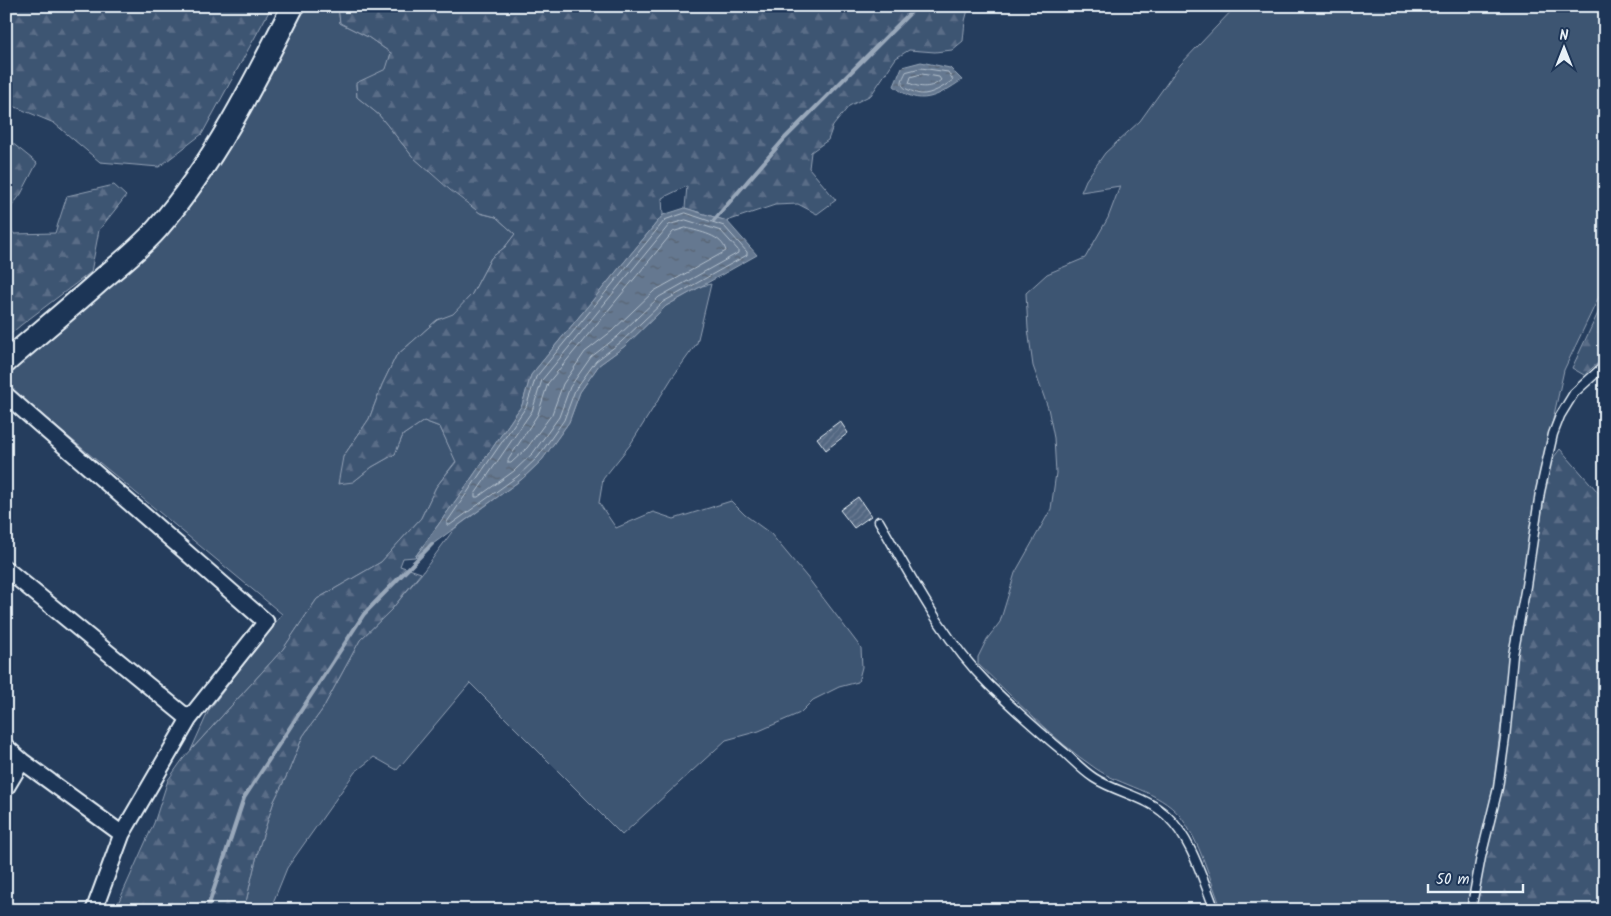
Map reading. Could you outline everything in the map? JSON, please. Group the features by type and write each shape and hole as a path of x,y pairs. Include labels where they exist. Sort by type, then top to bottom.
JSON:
{"street":[{"path":"6,362 124,260 162,223 198,174 217,144 254,82 293,6"},
{"path":"6,395 266,622 189,719 122,834 94,910"},
{"path":"6,569 189,719"},
{"path":"6,747 122,834"},
{"path":"6,788 22,760"}],"lane":[{"path":"1471,910 1481,857 1498,788 1513,655 1540,492 1553,434 1560,416 1574,393 1605,365"},
{"path":"879,521 946,635 988,684 1093,777 1114,790 1155,806 1167,816 1178,829 1192,852 1215,910"}],"green space":[{"path":"6,6 272,6 202,134 159,167 100,162 54,123 6,103"},
{"path":"302,6 338,6 340,23 368,37 391,53 387,69 356,84 357,97 379,115 413,157 480,213 496,217 515,234 505,247 491,258 472,294 453,315 437,320 396,356 369,419 343,457 353,482 372,467 395,454 403,435 424,421 440,427 456,461 436,487 421,518 381,562 317,599 283,649 191,750 209,710 282,614 6,385 6,367 127,266"},
{"path":"338,6 969,6 963,41 952,50 935,52 909,50 896,58 871,95 849,106 833,126 828,140 811,152 809,168 836,200 817,214 798,204 775,205 727,221 685,208 687,186 662,198 663,215 531,375 522,405 415,557 403,558 400,566 421,573 391,610 360,640 322,710 303,736 274,801 259,847 244,910 115,910 154,823 168,780 183,759 283,649 317,599 381,562 421,518 436,487 456,462 440,427 424,421 403,435 395,454 372,467 353,482 338,484 343,457 369,419 396,356 437,320 453,314 472,294 491,258 505,247 515,234 496,217 480,213 450,190 413,157 379,115 357,97 356,83 386,69 391,53 368,37 340,23"},
{"path":"1236,6 1605,6 1605,284 1564,370 1537,491 1510,653 1493,787 1467,910 1222,910 1199,849 1180,816 1171,807 1151,794 1117,780 1079,757 1035,719 978,664 978,657 987,639 1000,622 1015,573 1051,509 1056,473 1054,438 1048,408 1033,366 1026,293 1047,274 1085,258 1108,218 1120,186 1081,192 1086,180 1105,153 1140,121 1180,65"},
{"path":"6,138 37,163 21,194 6,214"},
{"path":"114,185 126,196 99,230 91,272 6,338 6,221 14,234 55,233 67,196"},
{"path":"711,284 697,343 672,378 630,445 603,479 599,503 616,528 653,512 674,519 731,501 745,515 771,534 811,582 861,648 862,667 858,682 839,687 813,700 800,713 759,731 726,740 622,835 470,683 397,770 374,757 355,772 287,868 270,910 244,910 259,847 274,801 303,736 322,710 360,640 391,610 422,573 454,529 522,479 542,460 569,422 580,392 599,365 625,346 666,306 702,286"},
{"path":"1605,298 1605,357 1584,375 1572,368"},
{"path":"1560,449 1605,500 1605,910 1474,910 1543,492 1550,462"}],"water":[{"path":"921,62 950,68 962,80 937,95 921,98 903,93 894,86 902,67"},
{"path":"685,208 727,221 757,255 666,306 625,346 599,365 580,392 569,422 542,460 522,479 415,557 522,405 531,375 663,215"}],"building":[{"path":"840,421 848,433 826,450 817,438"},
{"path":"858,497 871,516 854,528 840,510"}],"waterway":[{"path":"714,220 785,138 917,6"},
{"path":"207,910 244,798 364,614 432,544"}]}
